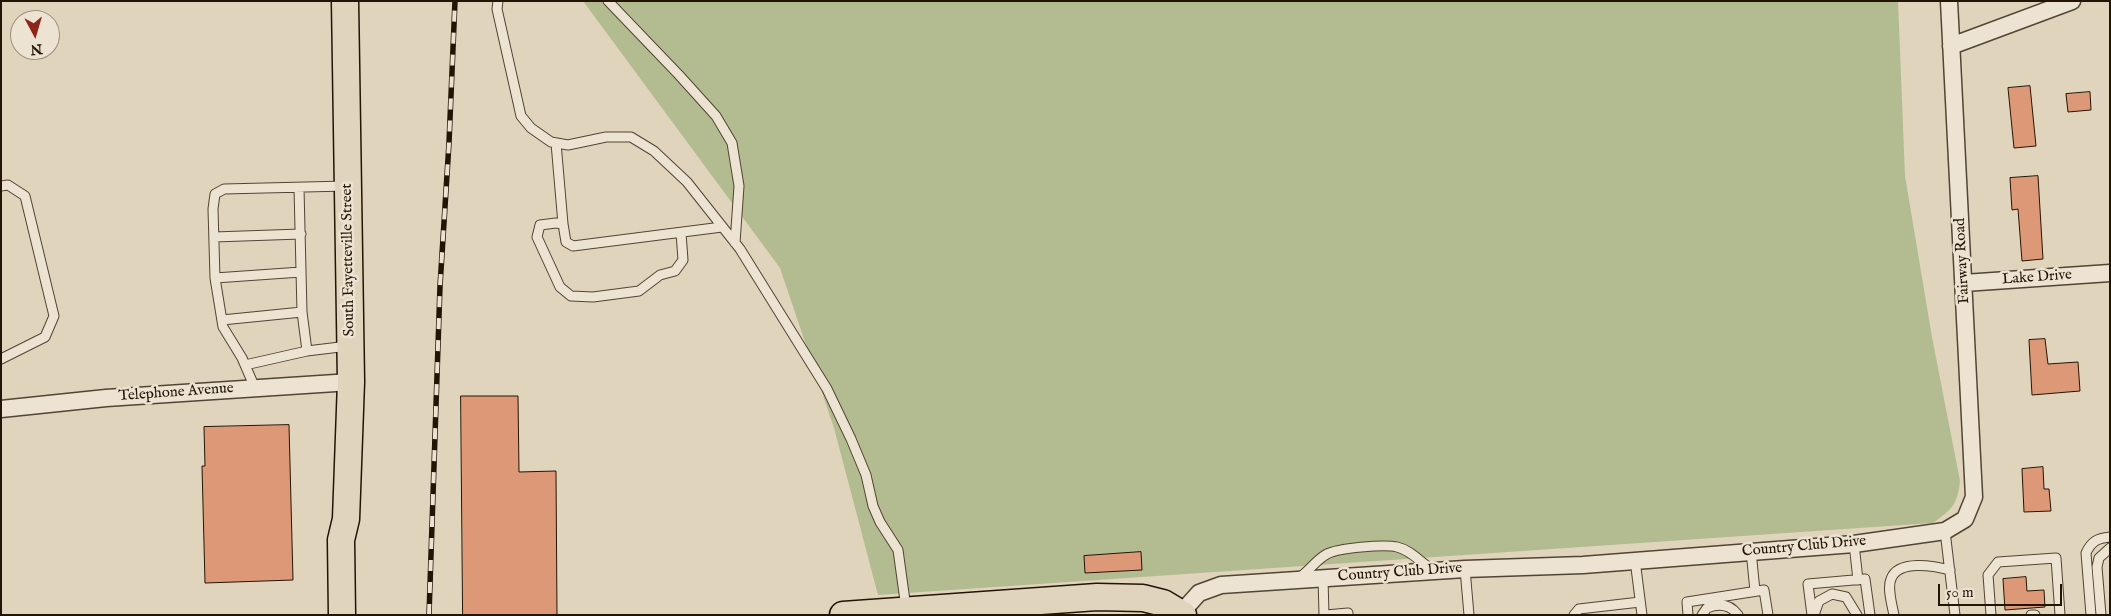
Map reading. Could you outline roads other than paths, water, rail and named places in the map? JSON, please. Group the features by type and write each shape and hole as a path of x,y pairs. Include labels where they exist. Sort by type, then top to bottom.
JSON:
{"main road":[{"name":"South Fayetteville Street","path":"342,615 342,540 346,519 351,382 345,1"},
{"path":"346,519 358,539 356,615"},
{"name":"Country Club Drive","path":"843,615 906,610 1014,609 1097,597 1143,598 1163,602 1182,614"}],"street":[{"name":"Fairway Road","path":"1949,1 1974,497 1965,518"},
{"path":"1951,46 2072,1"},
{"name":"Lake Drive","path":"1964,282 2110,273"},
{"name":"Telephone Avenue","path":"1,409 106,398 351,382"},
{"name":"Country Club Drive","path":"1182,614 1199,593 1220,585 1465,569 1583,565 1854,544 1945,531 1965,518"}],"lane":[{"path":"498,1 497,9 521,116 531,128 551,142 556,143 568,145 606,137 631,137 654,151 687,182 735,243 770,295 827,389 851,439 866,475 876,514 898,550 906,610"},
{"path":"608,1 710,109 732,143 739,186 735,243"},
{"path":"556,143 562,224 566,242 573,246 722,227"},
{"path":"1,186 8,185 25,196 54,316 44,337 1,359"},
{"path":"255,388 245,365 223,327 215,278 215,194 224,189 348,186"},
{"path":"299,188 302,312 307,351"},
{"path":"562,224 556,223 540,226 537,237 560,287 571,296 610,296 639,292 660,275 674,271 683,260 681,232"},
{"path":"214,237 300,234"},
{"path":"215,278 301,272"},
{"path":"222,320 302,312"},
{"path":"245,365 307,351 350,346"},
{"path":"1945,531 1956,615"},
{"path":"2091,615 2086,553 2090,545 2100,538 2110,537"},
{"path":"1854,544 1858,580"},
{"path":"1295,580 1328,553 1347,549 1384,546 1397,547 1404,550 1436,571"},
{"path":"2101,615 2099,558 2110,548"},
{"path":"1751,551 1755,591"},
{"path":"1991,615 1988,575 1998,562 2056,558 2060,615"},
{"path":"1634,560 1642,615"},
{"path":"1894,615 1890,579 1895,573 1904,567 1920,565 1933,565 1950,570"},
{"path":"1465,569 1469,615"},
{"path":"1324,578 1325,615 1348,613 1348,615"},
{"path":"1813,615 1808,584 1865,579 1870,615"},
{"path":"1688,615 1686,602 1764,590 1768,615"},
{"path":"1813,615 1820,601 1832,594 1846,597 1857,615"},
{"path":"1577,612 1640,602"},
{"path":"1702,615 1707,608 1723,604 1731,607 1738,615"}],"railway":[{"path":"429,615 440,286 455,1"}]}
